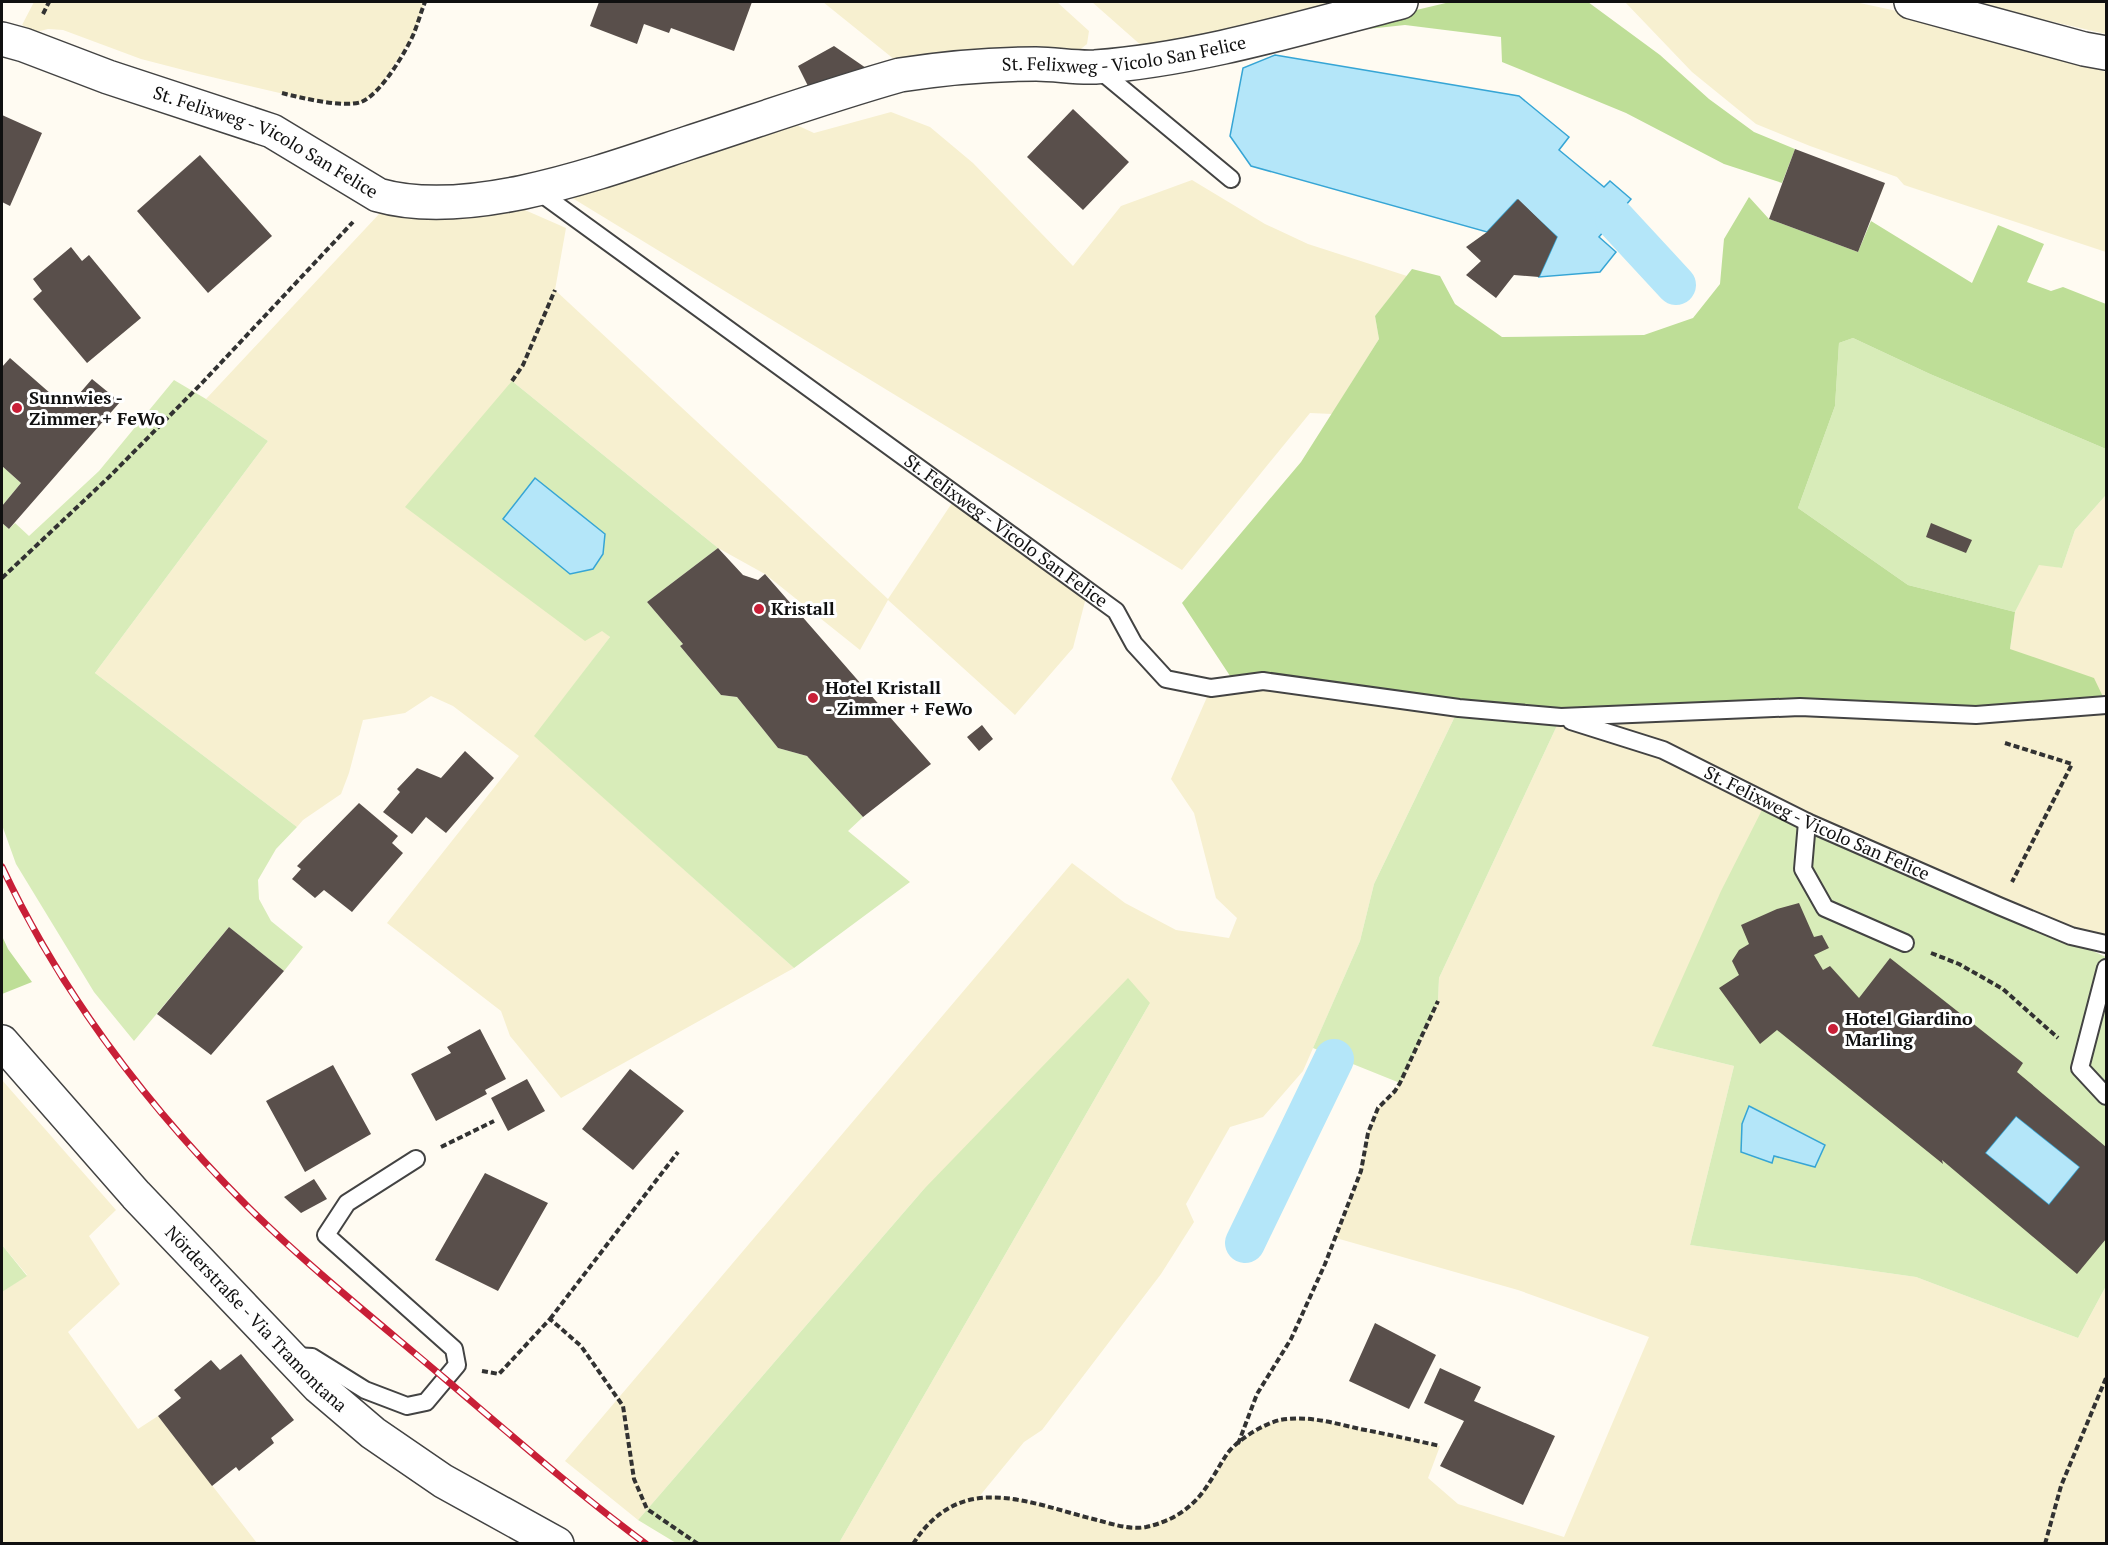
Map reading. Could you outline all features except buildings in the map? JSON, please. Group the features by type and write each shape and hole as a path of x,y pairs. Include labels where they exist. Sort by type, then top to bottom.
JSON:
{"street":[{"name":"St. Felixweg - Vicolo San Felice","path":"2,39 108,77 272,130 378,195 394,199 446,202 489,199 624,165 900,75 939,69 1038,64 1096,67 1204,52 1401,2"},
{"path":"1911,2 2106,53"},
{"name":"Nörderstraße - Via Tramontana","path":"2,1042 136,1195 319,1387 373,1433 443,1481 557,1544"}],"lane":[{"path":"1096,67 1231,179"},
{"name":"St. Felixweg - Vicolo San Felice","path":"535,189 1116,610 1134,644 1166,679 1212,688 1263,681 1459,708 1561,717 1800,707 1976,715 2106,705"},
{"name":"St. Felixweg - Vicolo San Felice","path":"1561,717 1663,750 1807,822 2071,936 2106,944"},
{"path":"1807,822 1803,869 1825,908 1905,943"},
{"path":"2106,968 2080,1068 2106,1096"},
{"path":"288,1355 312,1357 364,1390 407,1406 426,1402 457,1365 454,1349 326,1235 347,1203 416,1159"}],"path":[{"path":"278,93 349,104 362,102 377,91 397,63 414,34 425,2"},
{"path":"2,578 110,477 202,383 378,195"},
{"path":"512,381 523,365 555,290"},
{"path":"1976,715 1995,740 2072,764 1999,906"},
{"path":"1905,943 1959,964 2003,989 2055,1034 2080,1068"},
{"path":"1238,1444 1257,1394 1291,1339 1325,1264 1361,1171 1368,1134 1378,1108 1400,1083 1438,1001"},
{"path":"416,1159 494,1122"},
{"path":"457,1365 499,1374 550,1319 678,1152"},
{"path":"550,1319 581,1346 623,1406 634,1479 647,1509 698,1544"},
{"path":"2045,1544 2061,1486 2106,1378"},
{"path":"913,1544 921,1531 942,1512 963,1500 993,1496 1020,1499 1125,1527 1144,1527 1181,1514 1212,1480 1229,1452 1266,1424 1281,1420 1310,1418 1440,1446"}],"shaded area":[{"path":"34,2 425,2 414,34 377,91 362,102 349,104 301,98 141,59 63,30 48,29 36,32 22,25"},
{"path":"823,2 1057,2 1089,31 1087,44 1077,52 900,64"},
{"path":"1092,2 1340,2 1251,26 1143,47"},
{"path":"1625,2 1855,2 1911,14 2106,72 2106,252 1904,185 1897,177 1756,124 1692,72"},
{"path":"1970,2 2106,2 2106,34 2006,11"},
{"path":"891,112 930,127 973,163 1073,266 1121,206 1192,180 1265,224 1308,244 1407,276 1375,316 1379,339 1332,414 1310,413 1182,570 569,196 790,122 814,133"},
{"path":"518,207 566,228 555,290 888,599 954,500 1074,569 1090,582 1073,648 1015,715 888,600 860,650 765,574 718,548 512,381 602,630 610,637 535,736 794,968 561,1098 510,1036 501,1011 387,923 519,756 453,706 431,696 405,713 363,720 341,794 303,820 297,827 95,673 268,441 206,399 380,213 409,216"},
{"path":"2106,495 2106,703 2010,649 2015,612 2039,564 2062,568 2075,530"},
{"path":"1263,681 1459,708 1374,884 1360,941 1303,1071 1263,1117 1230,1127 1186,1204 1194,1222 1161,1274 1042,1430 1024,1442 978,1498 993,1496 1020,1499 1125,1527 1144,1527 1181,1513 1196,1500 1212,1480 1229,1452 1253,1432 1266,1424 1281,1420 1309,1418 1440,1446 1428,1478 1458,1504 1564,1537 1649,1337 1518,1290 1336,1238 1361,1171 1368,1133 1378,1108 1400,1083 1438,1001 1439,978 1561,717 2106,705 2106,946 2071,936 1652,1046 1734,1066 1690,1245 1916,1277 2078,1338 2106,1286 2106,1543 2052,1544 2046,1541 2045,1544 839,1543 1150,1003 924,1189 638,1520 565,1461 1072,863 1125,903 1176,930 1229,938 1237,918 1216,898 1194,813 1171,779 1211,688"},
{"path":"2,1080 116,1210 89,1236 120,1284 68,1332 138,1429 158,1416 257,1543 2,1543 2,1292 27,1275 2,1245"}],"green space":[{"path":"1450,2 1588,2 1660,55 1709,99 1754,132 1795,149 1782,183 1724,164 1626,113 1502,62 1501,37 1405,25 1311,35"},
{"path":"1749,197 1769,219 1858,252 1871,221 1972,283 1998,225 2044,244 2027,282 2051,291 2063,287 2106,304 2106,449 1930,374 1853,338 1839,343 1835,406 1798,508 1908,585 2015,612 2010,649 2094,678 2106,703 1976,715 1800,707 1561,717 1236,685 1182,603 1301,462 1379,339 1375,316 1412,269 1440,276 1455,304 1502,337 1644,335 1693,318 1720,284 1724,239"},
{"path":"1853,338 1930,374 2106,449 2106,495 2075,530 2062,568 2039,565 2015,612 1908,585 1798,508 1835,406 1839,343"},
{"path":"174,380 268,441 95,673 297,827 276,849 258,880 259,899 271,921 303,947 284,971 229,927 134,1041 94,992 16,864 2,825 2,523 9,529 15,523 29,536 99,471"},
{"path":"512,381 718,548 647,602 683,644 680,646 721,695 737,697 778,748 807,756 863,817 848,831 910,882 794,968 534,736 610,637 602,631 585,641 405,507"},
{"path":"2,466 21,483 2,506"},
{"path":"1459,708 1561,717 1439,978 1438,1001 1400,1083 1313,1048 1360,941 1374,884"},
{"path":"1766,802 2106,957 2106,1286 2078,1338 1916,1277 1690,1245 1734,1066 1652,1046 1721,891"},
{"path":"2,936 8,949 32,982 2,994"},
{"path":"1128,978 1150,1003 839,1543 676,1543 638,1520 924,1189"},
{"path":"2,1245 27,1276 2,1292"}],"water":[{"path":"1275,55 1519,96 1569,137 1559,150 1604,187 1610,181 1631,199 1599,237 1616,252 1600,272 1539,277 1557,237 1517,200 1487,232 1251,166 1230,136 1243,68"},
{"path":"535,478 605,534 603,554 593,569 570,574 503,519"},
{"path":"1749,1106 1825,1145 1815,1167 1774,1156 1772,1163 1741,1152 1742,1124"},
{"path":"2016,1116 2080,1167 2049,1205 1985,1153"}],"waterway":[{"path":"1615,219 1676,285"},
{"path":"1245,1243 1334,1059"}],"railway":[{"path":"2,867 52,960 110,1048 176,1130 211,1169 272,1230 320,1273 544,1463 646,1544"}],"place":[{"name":"Sunnwies - Zimmer + FeWo","path":"17,408"},
{"name":"Kristall","path":"759,609"},
{"name":"Hotel Kristall - Zimmer + FeWo","path":"813,698"},
{"name":"Hotel Giardino Marling","path":"1833,1029"}]}
